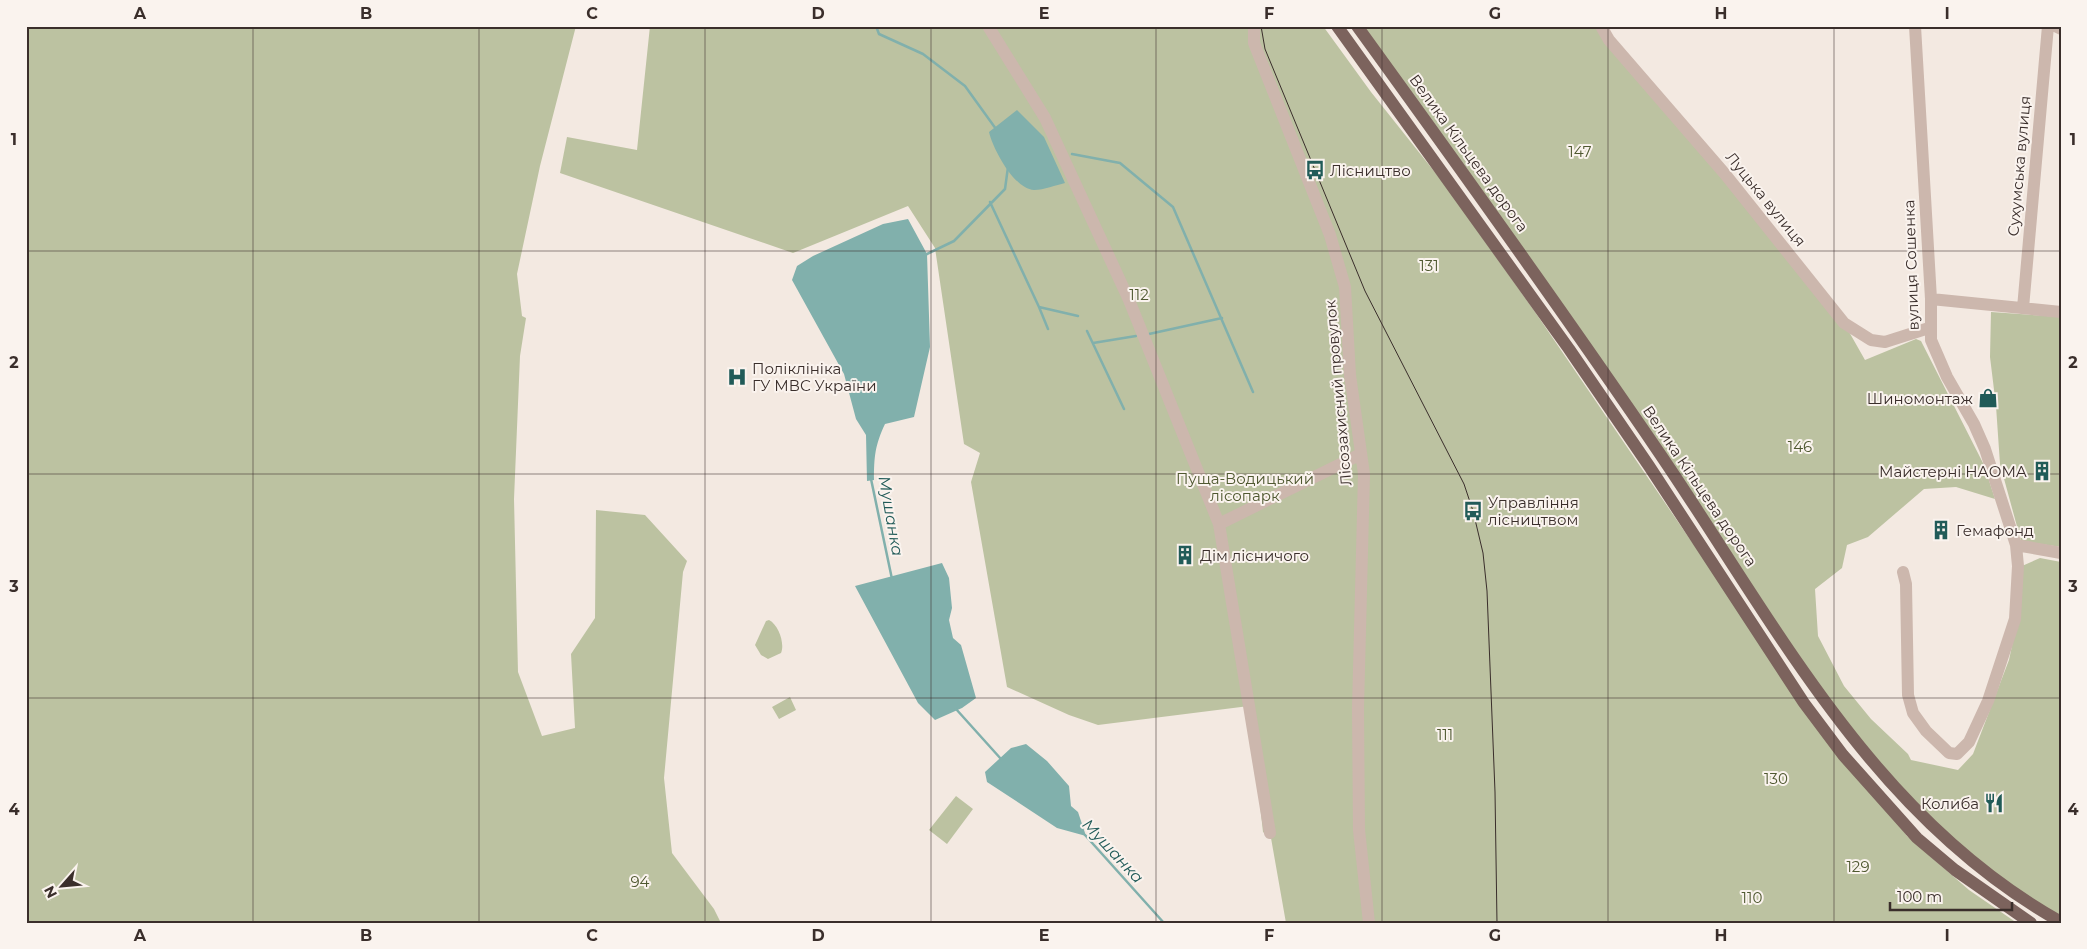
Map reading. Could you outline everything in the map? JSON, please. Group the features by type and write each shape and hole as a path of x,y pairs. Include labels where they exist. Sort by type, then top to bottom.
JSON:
{"main road":[{"name":"Велика Кільцева дорога","path":"1337,26 1564,342 1649,466 1804,703 1843,755 1917,838 1955,870 2031,923"},
{"name":"Велика Кільцева дорога","path":"1356,26 1501,224 1662,456 1818,693 1856,743 1918,813 1965,857 2061,922"}],"street":[{"path":"988,26 1045,118 1121,282 1218,524 1270,833"},
{"name":"Лісозахисний провулок","path":"1254,26 1254,43 1330,235 1345,287 1350,375 1364,474 1358,708 1359,830 1369,923"},
{"name":"Луцька вулиця","path":"1601,26 1610,40 1726,176 1844,323 1871,340 1885,342 1929,328"},
{"name":"вулиця Сошенка","path":"1902,572 1906,584 1908,694 1913,713 1926,731 1950,753 1957,754 1969,742 1988,701 2014,619 2018,584 2016,544 1985,449 1974,424 1936,356 1931,340 1929,328 1931,299 1915,26"},
{"name":"Сухумська вулиця","path":"2023,308 2048,26"},
{"path":"2055,26 2061,29"},
{"path":"1931,299 2061,312"},
{"path":"1218,524 1361,454"},
{"path":"2016,544 2061,553"}],"green space":[{"name":"94","path":"26,26 576,26 540,166 517,274 522,316 526,318 520,356 514,499 518,672 542,736 575,728 571,654 595,618 596,510 645,515 687,561 683,572 664,778 672,853 714,909 721,923 26,923"},
{"path":"650,26 1323,26 1371,92 1445,185 1535,312 1689,538 1907,836 1969,890 2017,923 1286,923 1271,838 1263,832 1249,706 1098,725 1069,715 1007,687 971,482 980,453 964,444 935,248 908,206 793,253 560,173 567,137 637,150"},
{"path":"1357,26 1601,26 1844,323 1865,360 1916,339 1921,341 1984,465 1995,499 1956,487 1924,489 1868,537 1847,545 1842,568 1815,589 1818,636 1844,686 1871,719 1908,754 1911,760 1958,770 1973,754 2009,660 2022,566 2040,558 2061,562 2061,922 1965,857 1856,743 1662,457"},
{"path":"1991,312 2061,317 2061,547 2021,541 2000,464 1990,357"},
{"path":"766,621 773,622 778,630 782,649 781,653 768,659 761,655 755,645"},
{"path":"790,697 796,710 779,719 772,707"},
{"path":"956,796 973,809 947,844 929,830"}],"water":[{"path":"1017,110 1044,137 1065,183 1034,190 1026,188 1012,176 1000,158 989,132"},
{"path":"908,219 927,254 930,347 914,417 885,424 876,451 874,480 867,481 866,435 856,419 844,374 792,280 797,266 813,256 883,224"},
{"path":"942,563 949,578 952,608 949,620 953,638 961,645 976,698 962,708 935,720 918,703 855,586"},
{"path":"1026,744 1047,761 1069,786 1071,806 1078,812 1086,836 1057,828 987,782 985,772 1011,748"}],"waterway":[{"name":"Мушанка","path":"876,26 879,34 923,54 965,86 996,129"},
{"path":"1072,154 1120,163 1173,207 1253,392"},
{"name":"Мушанка","path":"925,255 954,241 1005,189 1008,167"},
{"path":"990,202 1039,307 1078,316"},
{"path":"1039,307 1048,329"},
{"path":"1149,334 1222,318"},
{"path":"1087,331 1124,409"},
{"path":"1093,343 1136,336"},
{"name":"Мушанка","path":"871,479 892,579"},
{"name":"Мушанка","path":"956,709 1001,759"},
{"name":"Мушанка","path":"1085,835 1164,923"}],"tram line":[{"path":"1261,26 1265,49 1365,291 1464,484 1473,511 1483,553 1487,591 1495,792 1497,923"}],"place":[{"name":"Лісництво","path":"1315,170"},
{"name":"Поліклініка ГУ МВС України","path":"737,377"},
{"name":"Шиномонтаж","path":"1988,398"},
{"name":"Майстерні НАОМА","path":"2042,471"},
{"name":"Управління лісництвом","path":"1473,511"},
{"name":"Гемафонд","path":"1941,530"},
{"name":"Дім лісничого","path":"1185,555"},
{"name":"Колиба","path":"1994,803"}],"park label":[{"name":"147","path":"1580,151"},
{"name":"131","path":"1429,265"},
{"name":"112","path":"1139,294"},
{"name":"146","path":"1800,446"},
{"name":"Пуща-Водицький лісопарк","path":"1245,486"},
{"name":"111","path":"1445,734"},
{"name":"130","path":"1776,778"},
{"name":"129","path":"1858,866"},
{"name":"110","path":"1752,897"}]}
